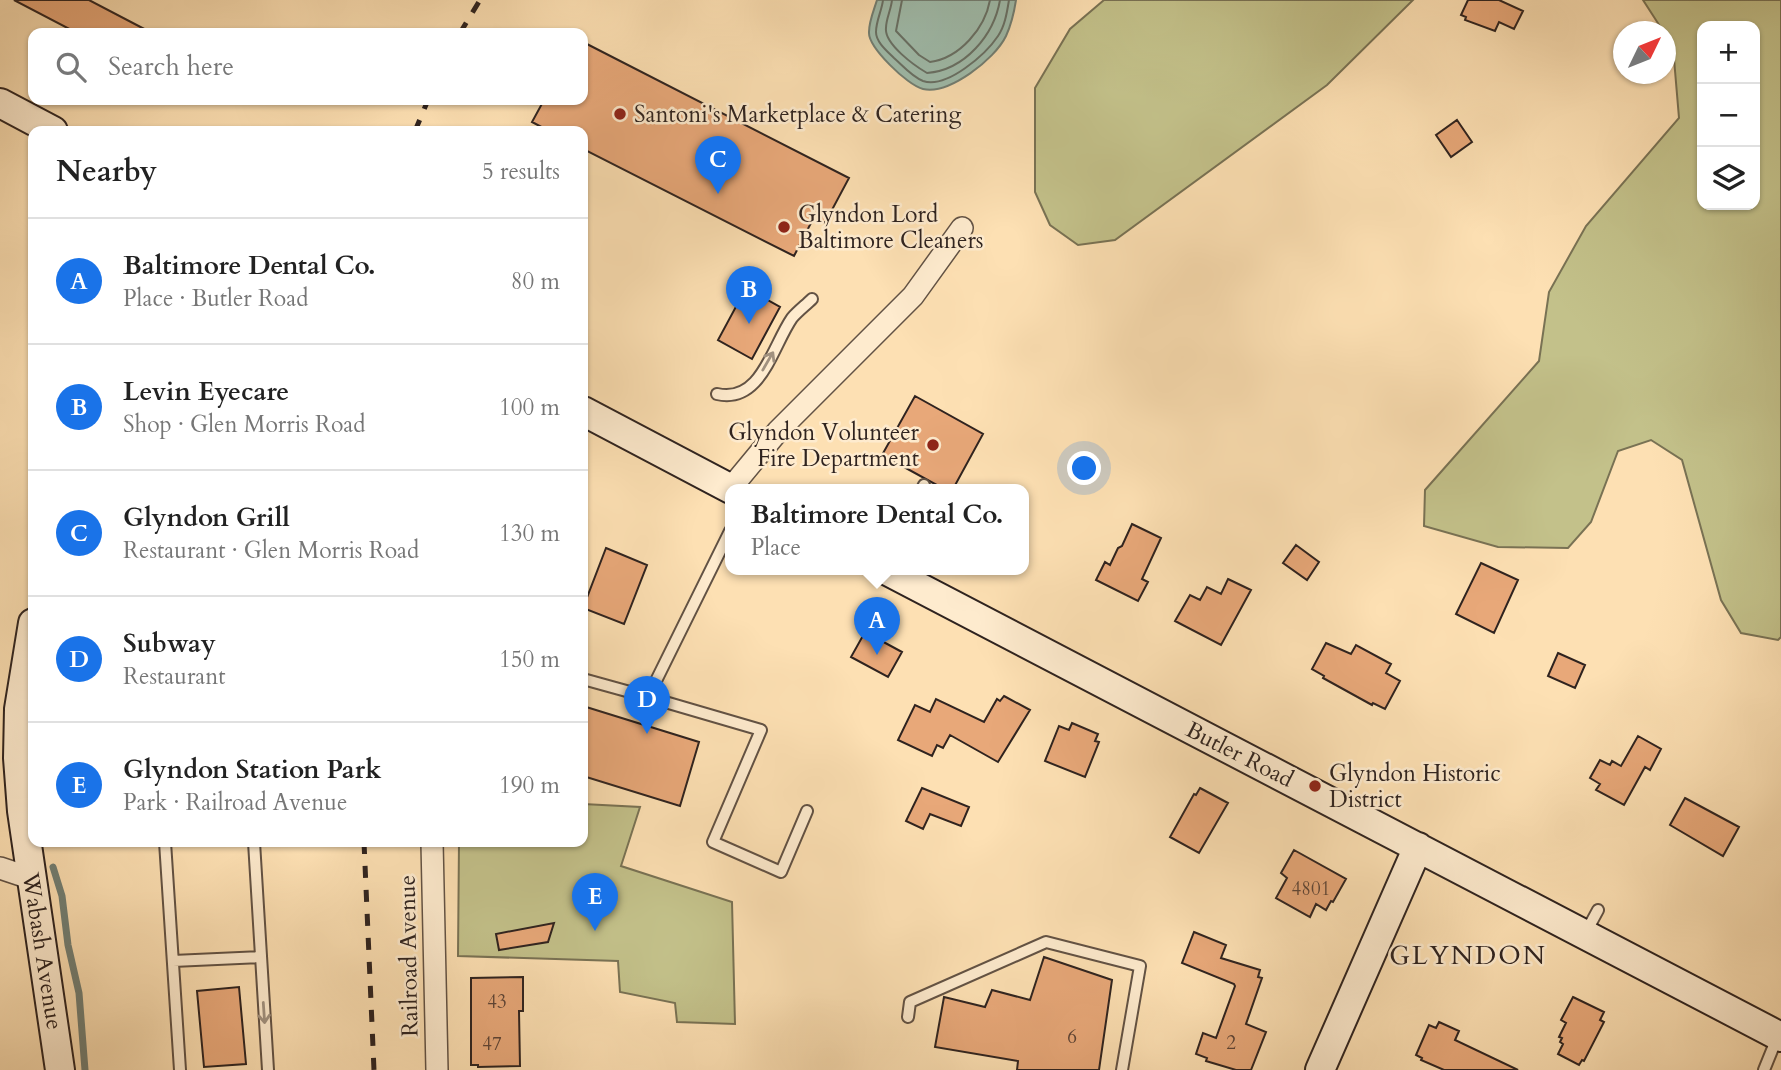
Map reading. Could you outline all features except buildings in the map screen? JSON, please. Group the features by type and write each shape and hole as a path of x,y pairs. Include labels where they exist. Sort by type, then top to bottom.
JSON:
{"main road":[{"path":"0,103 44,126"},
{"path":"588,414 725,486"},
{"name":"Butler Road","path":"896,575 1780,1036"},
{"name":"Wabash Avenue","path":"28,654 19,709 18,758 22,811 28,830"},
{"name":"Wabash Avenue","path":"31,847 60,1070"},
{"path":"1320,1070 1418,847"}],"street":[{"path":"735,484 785,424 913,296 962,228"},
{"name":"Railroad Avenue","path":"432,847 437,1070"},
{"path":"0,868 33,879"}],"lane":[{"path":"717,394 730,397 740,394 755,383 793,317 812,299"},
{"path":"648,697 725,541"},
{"path":"588,680 761,730 713,842 781,872 807,811"},
{"path":"165,847 180,1070"},
{"path":"254,847 268,1070"},
{"path":"1585,934 1598,909"},
{"path":"908,1017 910,1002 1046,942 1140,966 1122,1070"},
{"path":"173,961 260,957"},
{"path":"1764,1070 1780,1036"}],"shaded area":[{"path":"1104,0 1413,0 1327,85 1115,240 1078,245 1050,225 1035,192 1035,88 1070,29"},
{"path":"1643,0 1781,0 1781,637 1778,640 1741,633 1721,600 1682,460 1651,440 1618,451 1591,522 1568,548 1498,547 1424,526 1425,490 1539,361 1549,292 1586,226 1679,118 1676,21 1657,21"},
{"path":"588,804 640,807 621,866 732,902 735,1024 677,1022 675,1003 620,992 618,961 458,956 459,847 588,847"}],"water":[{"path":"877,0 1016,0 1006,36 992,55 958,81 934,89 923,89 908,81 890,65 870,39 871,20"}],"waterway":[{"path":"53,867 62,896 68,945 79,993 85,1070"}],"railway":[{"path":"463,28 480,0"},
{"path":"417,126 426,105"},
{"path":"364,847 374,1070"}],"place":[{"name":"Santoni's Marketplace & Catering","path":"620,114"},
{"name":"Glyndon Grill","path":"718,194"},
{"name":"Glyndon Lord Baltimore Cleaners","path":"784,227"},
{"name":"Levin Eyecare","path":"749,324"},
{"name":"Glyndon Volunteer Fire Department","path":"933,445"},
{"name":"Baltimore Dental Co.","path":"877,655"},
{"name":"Subway","path":"647,734"},
{"name":"Glyndon Historic District","path":"1315,786"},
{"name":"Glyndon Station Park","path":"595,931"}],"district":[{"name":"GLYNDON","path":"1468,955"}]}
